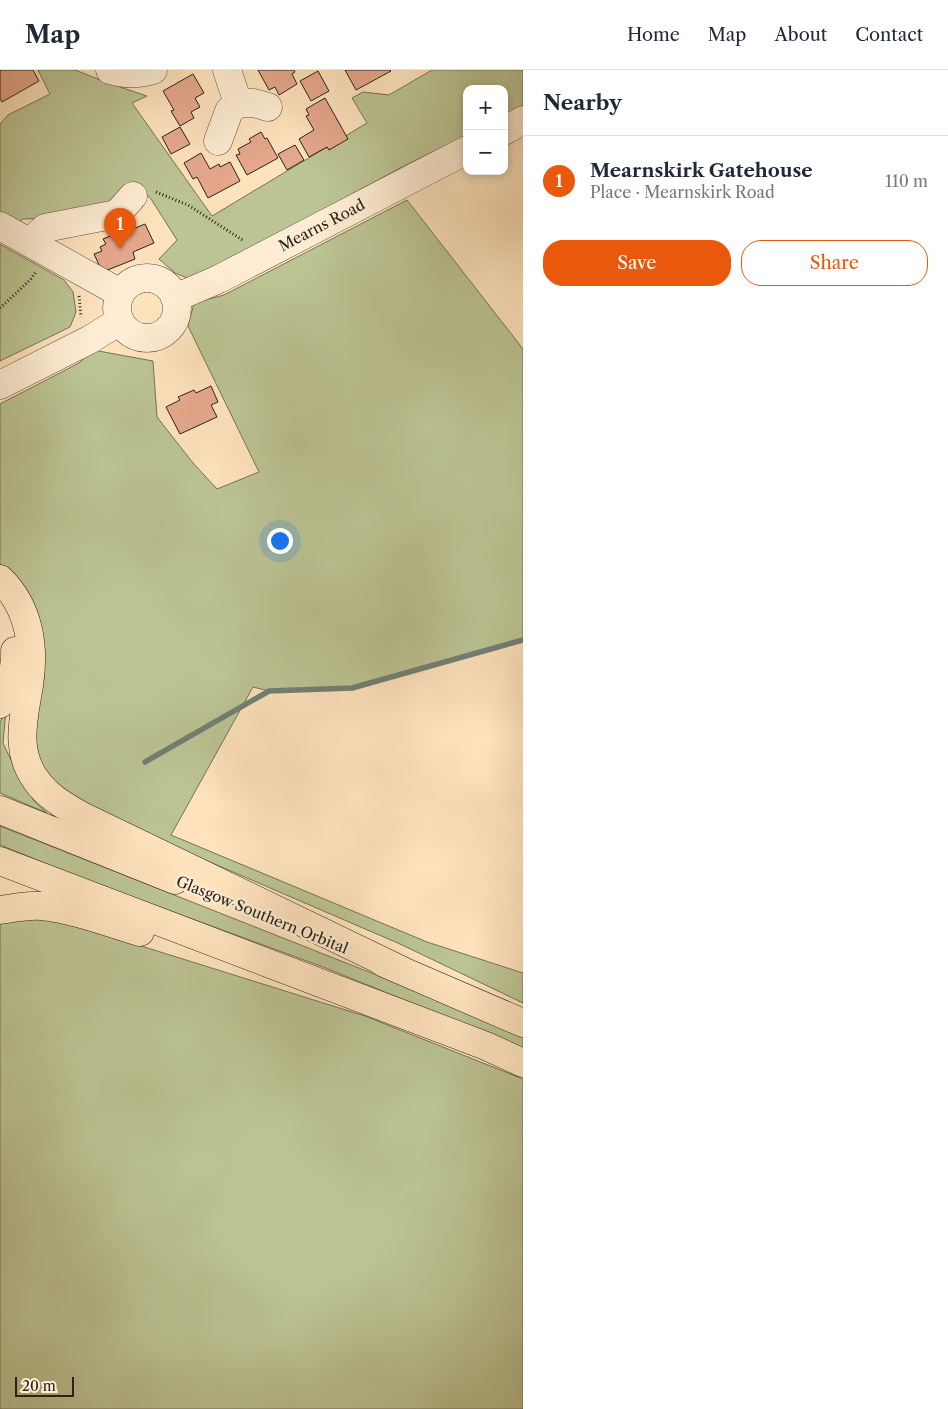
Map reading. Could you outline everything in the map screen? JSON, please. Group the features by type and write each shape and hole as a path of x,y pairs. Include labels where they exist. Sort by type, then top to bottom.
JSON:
{"highway":[{"path":"0,579 16,600 26,619 30,633 31,665 21,725 22,742 24,756 29,769 35,780 46,792 58,802 80,815 401,970"},
{"path":"0,603 12,627 16,656 14,672 0,704"},
{"name":"Glasgow Southern Orbital","path":"0,810 401,970 523,1023"},
{"path":"0,861 486,1046 523,1063"},
{"path":"0,910 42,906 63,910 322,983"}],"street":[{"path":"110,70 123,74 144,73 153,70"},
{"path":"228,70 238,103"},
{"path":"218,141 229,110 238,103 254,103 268,107"},
{"path":"506,130 523,120"},
{"name":"Mearns Road","path":"175,298 219,278 463,152"},
{"path":"40,248 45,228 117,214 133,196"},
{"path":"0,226 120,293"},
{"path":"137,279 156,279 165,284 175,298 176,311 174,320 168,329 160,335 150,338 140,337 131,333 123,327 120,321 117,310 117,301 120,293 128,284 137,279"},
{"path":"0,385 88,340 120,321"}],"path":[{"path":"0,308 30,280 40,248"},
{"path":"88,340 81,316 79,293 89,275"}],"green space":[{"path":"38,70 75,70 147,96 132,103 212,216 367,123 352,98 363,92 389,95 432,70 523,70 523,105 508,114 508,85 463,85 463,137 404,166 192,280 175,273 159,259 177,240 151,199 133,183 118,200 58,218 23,219 16,224 0,215 0,124 8,115 50,94"},
{"path":"407,200 523,349 523,640 352,688 269,691 253,687 171,835 427,942 523,973 523,1003 400,944 196,856 95,809 48,778 36,754 32,730 38,684 0,569 0,404 79,363 93,350 153,361 157,417 193,463 217,489 259,472 188,326 194,303 224,295"},
{"path":"0,244 64,280 73,292 76,312 70,327 0,361"},
{"path":"6,711 3,743 34,801 47,813 0,793 0,722"},
{"path":"0,826 427,995 523,1036 523,1048 323,967 89,881 0,845"},
{"path":"41,916 365,1016 523,1079 523,1409 0,1409 0,920"}],"building":[{"path":"0,70 33,70 39,81 2,102 0,98"},
{"path":"258,70 294,70 295,72 292,74 297,84 279,95 275,87 269,90"},
{"path":"345,70 390,70 391,71 356,90"},
{"path":"318,71 329,91 311,101 300,81"},
{"path":"193,74 204,93 195,98 200,107 191,112 194,118 180,126 171,111 174,110 163,91"},
{"path":"325,98 348,139 329,150 327,147 309,157 299,139 314,130 306,116 309,115 306,109"},
{"path":"180,127 190,144 171,154 162,137"},
{"path":"261,132 265,139 267,138 278,158 247,175 236,155 240,154 238,149 251,142 249,139"},
{"path":"295,145 304,160 287,170 278,154"},
{"path":"201,153 210,169 219,164 220,167 230,162 240,181 208,198 197,177 193,179 184,163"},
{"path":"145,224 154,243 133,252 135,259 105,271 100,267 94,254 102,251 100,247 106,244 103,239"},
{"path":"211,386 218,402 211,405 217,417 180,434 166,407 180,400 178,397 194,390 196,393"}],"waterway":[{"path":"145,762 269,691 352,688 523,640"}],"place":[{"name":"Mearnskirk Gatehouse","path":"120,249"}]}
